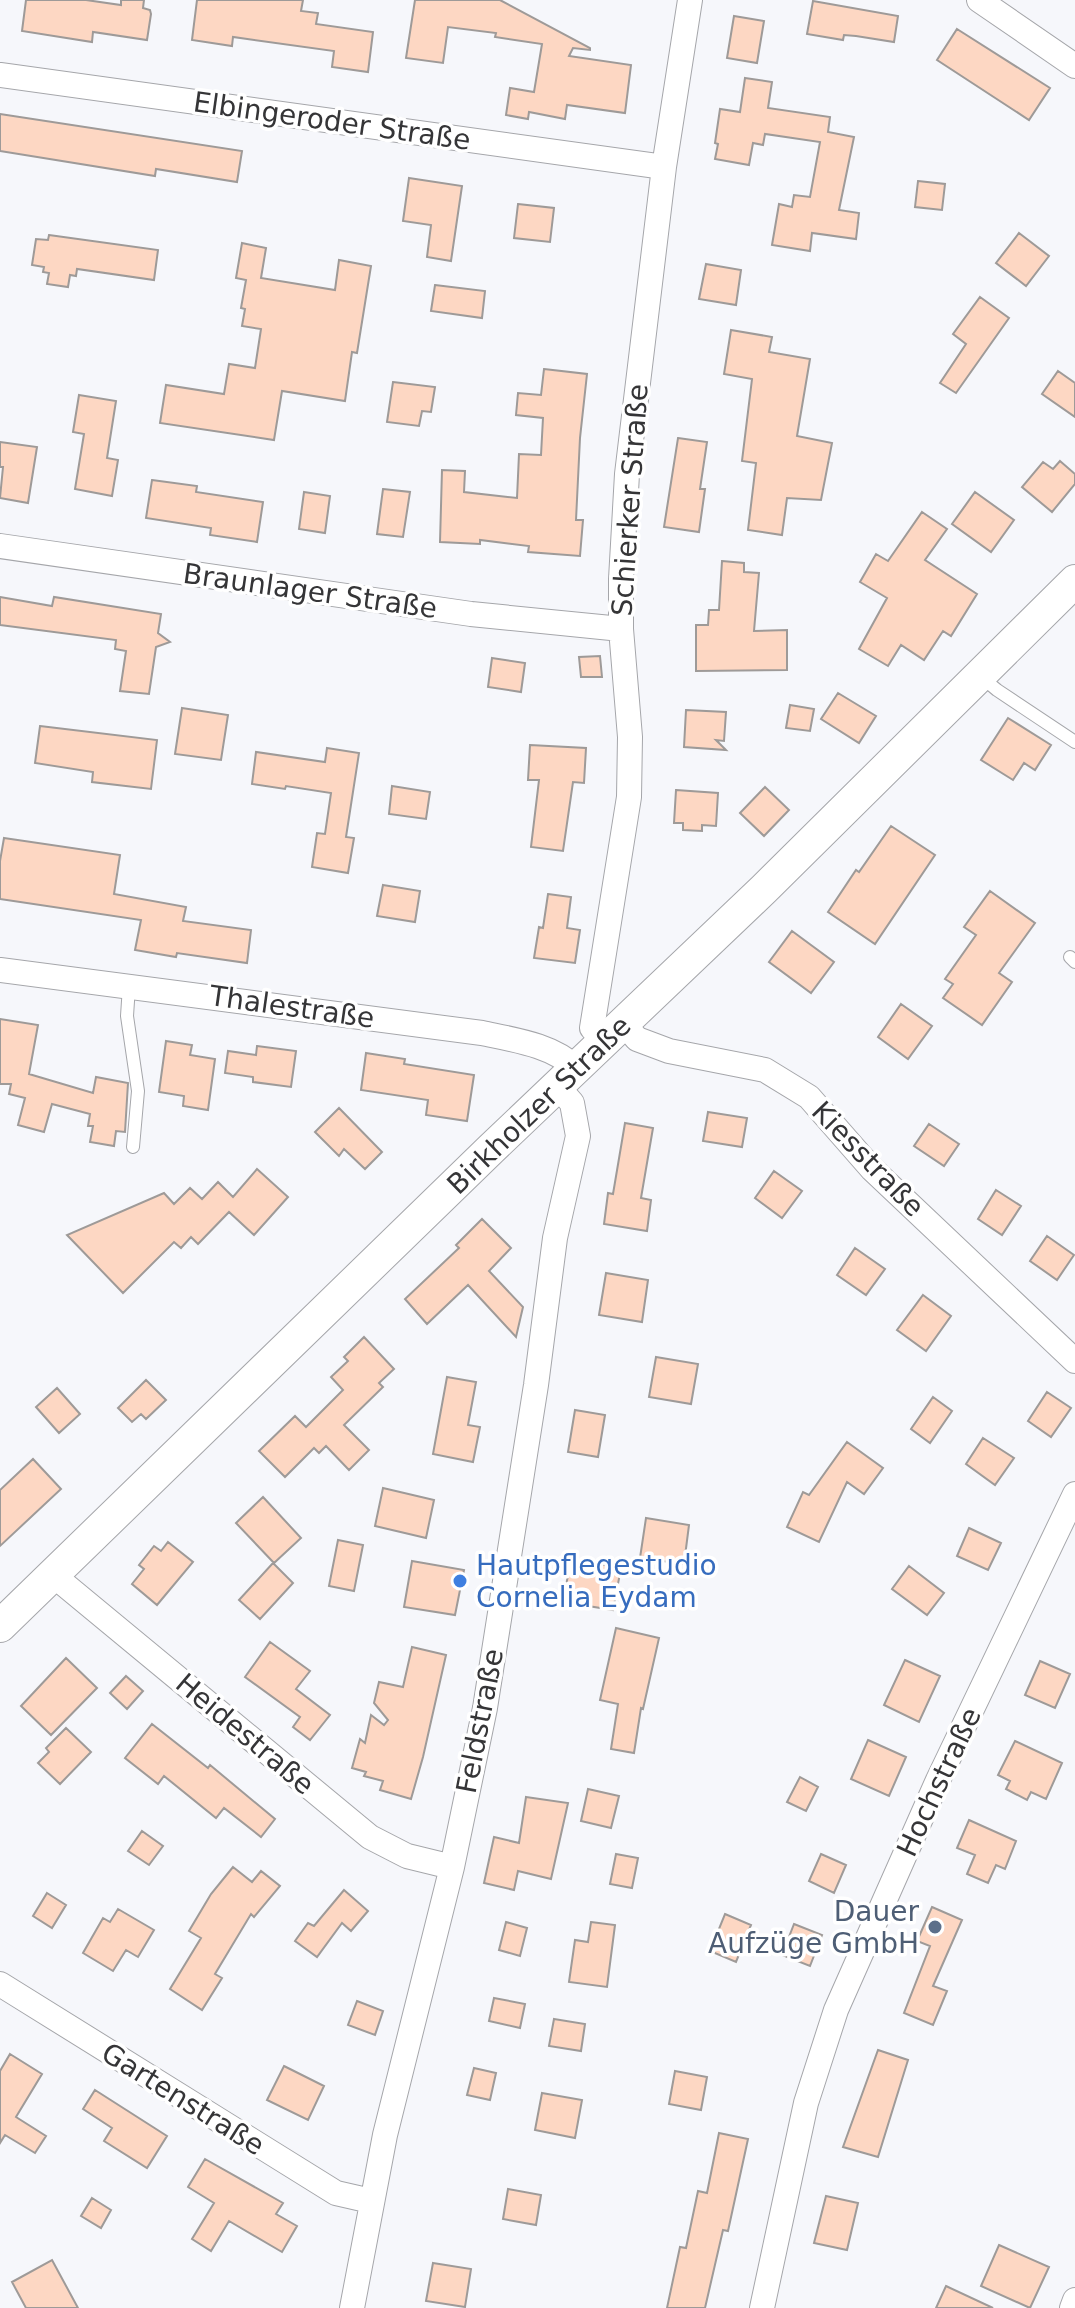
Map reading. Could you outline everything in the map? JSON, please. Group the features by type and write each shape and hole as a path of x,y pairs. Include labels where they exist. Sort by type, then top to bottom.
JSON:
{"street":[{"name":"Schierker Straße","path":"614,1033 592,1028 629,797 629,706 621,629 627,474 664,167 690,0"},
{"path":"979,0 1075,66"},
{"name":"Elbingeroder Straße","path":"0,75 664,167"},
{"name":"Braunlager Straße","path":"0,546 471,614 621,629"},
{"name":"Birkholzer Straße","path":"0,1626 764,889 1075,581"},
{"name":"Thalestraße","path":"0,970 482,1033 524,1042 563,1056 567,1077"},
{"name":"Kiesstraße","path":"614,1033 669,1051 765,1070 809,1097 872,1169 1075,1361"},
{"name":"Feldstraße","path":"352,2308 371,2201 452,1867 485,1708 536,1385 555,1238 578,1136 567,1077"},
{"name":"Hochstraße","path":"762,2308 806,2103 836,2010 938,1780 1075,1494"},
{"name":"Heidestraße","path":"53,1575 370,1837 407,1856 452,1867"},
{"name":"Gartenstraße","path":"0,1984 336,2193 371,2201"},
{"path":"1072,2308 1075,2300"}],"lane":[{"path":"979,675 1075,742"},
{"path":"129,986 127,1016 138,1091 133,1147"}],"building":[{"path":"26,0 86,0 121,5 121,0 144,0 143,8 150,10 151,14 147,40 93,32 92,42 22,31"},
{"path":"197,0 303,0 301,11 318,13 316,24 373,32 368,72 332,67 334,51 233,37 232,46 192,40"},
{"path":"415,0 500,0 590,48 573,48 569,56 631,65 625,113 567,105 565,119 529,112 528,119 506,115 510,88 534,92 542,44 495,37 496,33 448,27 443,63 406,58"},
{"path":"813,1 898,16 894,42 844,35 843,40 807,34"},
{"path":"734,16 764,21 757,63 727,58"},
{"path":"957,29 1050,88 1029,120 937,60"},
{"path":"745,78 772,82 768,108 830,117 828,132 854,137 839,210 859,213 856,239 812,233 810,251 772,245 779,204 792,207 794,195 810,197 820,142 765,134 763,145 753,143 749,165 715,159 720,109 740,112"},
{"path":"0,114 242,151 237,182 156,169 155,176 0,151"},
{"path":"409,178 462,186 451,261 427,257 431,225 403,221"},
{"path":"918,181 945,184 942,210 915,207"},
{"path":"518,204 554,208 550,242 514,238"},
{"path":"1019,233 1049,256 1026,286 996,263"},
{"path":"49,235 158,250 154,280 77,269 76,276 70,275 68,287 47,284 49,273 43,272 44,267 32,265 36,239 48,240"},
{"path":"242,243 266,248 261,278 335,290 339,260 371,266 357,353 352,352 345,401 282,391 274,440 160,423 166,385 224,394 229,364 255,368 261,329 242,326 245,309 241,308 246,280 236,278"},
{"path":"706,264 741,270 736,305 699,299"},
{"path":"435,285 485,291 482,318 431,311"},
{"path":"980,297 1009,318 956,393 940,383 966,344 953,334"},
{"path":"731,330 772,337 769,352 810,359 797,436 832,443 821,500 787,498 782,535 748,530 756,463 742,461 752,379 724,374"},
{"path":"544,369 587,374 576,520 583,520 580,556 528,552 529,546 480,540 480,544 440,542 442,470 465,471 464,492 517,498 519,454 541,455 543,418 516,415 518,393 541,395"},
{"path":"1058,371 1075,383 1075,417 1042,394"},
{"path":"393,382 435,387 431,412 422,411 419,426 387,422"},
{"path":"79,395 116,401 107,458 118,460 112,496 75,489 84,434 73,432"},
{"path":"678,438 707,442 700,489 705,489 699,532 664,527"},
{"path":"0,442 37,447 28,503 0,498 3,467 0,467"},
{"path":"1060,461 1075,474 1075,484 1052,512 1022,487 1043,462 1053,469"},
{"path":"152,480 197,486 196,492 263,502 257,542 210,535 211,528 146,518"},
{"path":"383,489 410,492 403,537 377,534"},
{"path":"304,492 330,496 325,533 299,529"},
{"path":"975,492 1014,520 991,552 952,524"},
{"path":"922,512 947,529 925,560 977,594 951,636 943,631 924,660 901,645 888,666 859,649 887,598 860,582 876,554 888,561"},
{"path":"722,561 744,563 744,572 759,573 754,631 787,630 787,670 696,671 696,625 708,625 709,610 719,610"},
{"path":"0,597 52,606 54,597 161,614 158,633 170,642 156,647 149,694 120,691 126,651 115,649 116,640 0,625"},
{"path":"600,656 602,677 581,677 579,657"},
{"path":"492,658 525,663 521,692 488,687"},
{"path":"838,693 876,716 859,743 821,719"},
{"path":"790,705 814,709 810,731 786,728"},
{"path":"182,708 228,715 221,760 175,754"},
{"path":"686,710 726,712 724,741 716,740 726,750 684,747"},
{"path":"1008,718 1051,745 1035,770 1024,763 1013,780 981,760"},
{"path":"40,726 157,740 151,789 92,782 93,772 35,763"},
{"path":"530,745 586,748 584,783 573,782 563,851 531,847 539,780 528,780"},
{"path":"327,748 359,753 346,837 354,838 348,873 312,867 317,833 325,834 331,793 252,784 256,752 325,762"},
{"path":"392,786 430,792 426,819 389,814"},
{"path":"765,787 789,810 764,836 740,813"},
{"path":"676,790 718,793 716,826 702,825 702,831 683,830 683,823 674,823"},
{"path":"891,826 935,855 875,944 828,912"},
{"path":"4,838 120,855 114,894 186,907 183,921 251,930 247,963 135,950 141,920 0,899 0,861"},
{"path":"383,885 420,891 415,922 377,916"},
{"path":"990,891 1035,923 999,973 1012,982 982,1025 943,998 953,984 945,979 976,935 964,927"},
{"path":"548,894 571,897 567,928 580,930 575,963 534,958"},
{"path":"792,931 834,962 811,993 769,962"},
{"path":"901,1004 932,1026 908,1059 878,1037"},
{"path":"0,1019 38,1025 29,1074 93,1093 96,1077 128,1083 125,1132 116,1131 114,1146 90,1142 93,1126 88,1126 90,1114 52,1104 44,1132 18,1125 25,1098 9,1094 11,1084 0,1084"},
{"path":"166,1041 192,1045 190,1055 215,1059 208,1110 183,1106 184,1096 159,1092"},
{"path":"257,1046 296,1051 291,1087 253,1082 253,1077 225,1073 228,1051 256,1055"},
{"path":"366,1053 405,1059 404,1064 474,1075 467,1121 426,1115 428,1100 361,1090"},
{"path":"339,1108 382,1152 365,1169 344,1149 339,1156 315,1132"},
{"path":"708,1112 747,1118 742,1147 703,1141"},
{"path":"625,1123 653,1128 641,1198 651,1200 647,1231 604,1224 608,1193 613,1194"},
{"path":"929,1124 959,1144 944,1166 914,1146"},
{"path":"257,1169 288,1197 254,1235 229,1212 198,1244 191,1237 181,1248 174,1242 123,1293 67,1235 164,1193 174,1204 190,1188 202,1199 218,1182 233,1197"},
{"path":"774,1171 802,1191 782,1218 755,1198"},
{"path":"996,1190 1021,1206 1002,1235 978,1219"},
{"path":"482,1219 511,1248 489,1271 523,1307 516,1337 468,1285 427,1324 405,1299 459,1248 456,1245"},
{"path":"1047,1236 1074,1255 1057,1280 1030,1261"},
{"path":"855,1248 885,1269 866,1295 837,1275"},
{"path":"606,1273 648,1280 642,1322 599,1315"},
{"path":"923,1295 951,1316 926,1351 897,1330"},
{"path":"364,1337 394,1369 379,1383 383,1387 344,1425 369,1450 349,1470 326,1446 319,1453 314,1448 285,1477 259,1451 295,1416 306,1427 343,1390 331,1377 348,1361 344,1357"},
{"path":"656,1357 698,1364 691,1404 649,1397"},
{"path":"447,1377 476,1382 468,1425 480,1427 473,1462 433,1454"},
{"path":"146,1380 166,1400 146,1419 141,1414 132,1422 118,1408"},
{"path":"57,1388 80,1414 59,1433 36,1407"},
{"path":"1047,1392 1071,1408 1051,1437 1028,1421"},
{"path":"933,1397 952,1411 930,1443 911,1429"},
{"path":"575,1410 605,1415 598,1457 568,1452"},
{"path":"983,1438 1014,1458 995,1485 966,1464"},
{"path":"847,1442 883,1468 864,1494 847,1482 819,1542 787,1527 803,1492 809,1495"},
{"path":"33,1459 61,1489 0,1546 0,1490"},
{"path":"383,1488 434,1500 426,1538 375,1526"},
{"path":"263,1497 301,1538 274,1563 236,1523"},
{"path":"646,1518 689,1525 684,1564 640,1558"},
{"path":"969,1528 1001,1543 988,1570 957,1556"},
{"path":"338,1540 363,1545 354,1591 329,1586"},
{"path":"168,1542 193,1562 157,1605 132,1584 144,1569 139,1565 154,1546 161,1551"},
{"path":"571,1559 621,1568 613,1610 563,1602"},
{"path":"412,1561 464,1570 455,1615 404,1607"},
{"path":"273,1563 293,1583 260,1619 239,1600"},
{"path":"909,1566 944,1593 927,1615 892,1589"},
{"path":"616,1628 659,1638 641,1708 634,1753 611,1749 618,1704 600,1700"},
{"path":"270,1642 310,1671 296,1689 330,1715 310,1740 293,1727 300,1717 245,1677"},
{"path":"412,1647 446,1655 411,1799 380,1790 383,1781 364,1776 366,1772 352,1768 360,1739 365,1743 371,1715 384,1725 388,1720 374,1703 379,1682 403,1687"},
{"path":"66,1658 97,1688 51,1735 21,1706"},
{"path":"905,1660 940,1676 919,1722 884,1705"},
{"path":"1040,1661 1070,1674 1055,1708 1025,1695"},
{"path":"126,1676 143,1691 127,1709 110,1693"},
{"path":"152,1724 208,1768 210,1765 275,1819 261,1837 224,1808 216,1818 164,1776 158,1784 125,1758"},
{"path":"66,1728 91,1752 60,1784 38,1763 49,1752 46,1748"},
{"path":"868,1740 906,1757 889,1796 851,1779"},
{"path":"1015,1741 1062,1763 1046,1799 1031,1792 1027,1800 1006,1789 1010,1781 998,1775"},
{"path":"800,1777 818,1787 806,1811 787,1802"},
{"path":"588,1789 619,1796 611,1828 581,1821"},
{"path":"526,1797 568,1803 551,1879 518,1871 514,1890 484,1883 494,1837 519,1843"},
{"path":"969,1820 1016,1841 1005,1869 996,1865 988,1883 967,1874 975,1855 957,1848"},
{"path":"142,1831 163,1846 149,1865 128,1851"},
{"path":"616,1854 638,1858 632,1888 610,1884"},
{"path":"821,1854 846,1865 834,1893 809,1881"},
{"path":"233,1867 252,1882 261,1871 280,1886 254,1917 251,1914 215,1974 222,1978 202,2010 170,1989 201,1938 189,1931 211,1894"},
{"path":"344,1890 368,1911 351,1931 342,1923 317,1957 295,1941 308,1923 314,1926"},
{"path":"47,1893 66,1905 52,1928 33,1916"},
{"path":"932,1907 962,1920 933,1986 947,1991 933,2025 904,2013 930,1946 917,1941"},
{"path":"118,1909 154,1930 138,1957 126,1950 113,1971 83,1953 103,1918 110,1922"},
{"path":"725,1914 751,1925 736,1962 710,1951"},
{"path":"506,1922 527,1928 520,1956 499,1950"},
{"path":"591,1922 615,1925 607,1987 569,1982 575,1940 588,1942"},
{"path":"794,1924 822,1935 810,1966 782,1955"},
{"path":"494,1998 525,2004 520,2028 489,2021"},
{"path":"357,2001 383,2011 375,2035 348,2025"},
{"path":"554,2019 585,2024 581,2051 549,2046"},
{"path":"878,2050 908,2060 878,2157 843,2147"},
{"path":"10,2054 42,2074 16,2117 46,2136 35,2153 5,2135 0,2143 0,2071"},
{"path":"284,2066 324,2086 308,2120 267,2100"},
{"path":"474,2068 496,2073 490,2100 467,2095"},
{"path":"675,2071 707,2077 701,2110 669,2104"},
{"path":"95,2090 167,2136 147,2168 104,2141 112,2128 83,2109"},
{"path":"542,2093 582,2100 575,2138 535,2130"},
{"path":"719,2133 748,2139 728,2231 723,2230 705,2308 667,2308 680,2247 686,2248 698,2191 707,2193"},
{"path":"205,2159 283,2203 276,2214 297,2226 282,2252 229,2221 211,2251 192,2239 214,2203 188,2187"},
{"path":"508,2189 541,2195 536,2225 503,2219"},
{"path":"826,2196 858,2203 847,2250 814,2243"},
{"path":"92,2198 111,2210 101,2228 81,2216"},
{"path":"999,2245 1049,2267 1030,2308 981,2286"},
{"path":"52,2260 78,2308 26,2308 12,2282"},
{"path":"433,2263 471,2269 465,2307 426,2301"},
{"path":"946,2286 993,2308 936,2308"}],"place":[{"name":"Hautpflegestudio Cornelia Eydam","path":"460,1581"},
{"name":"Dauer Aufzüge GmbH","path":"935,1927"}]}
